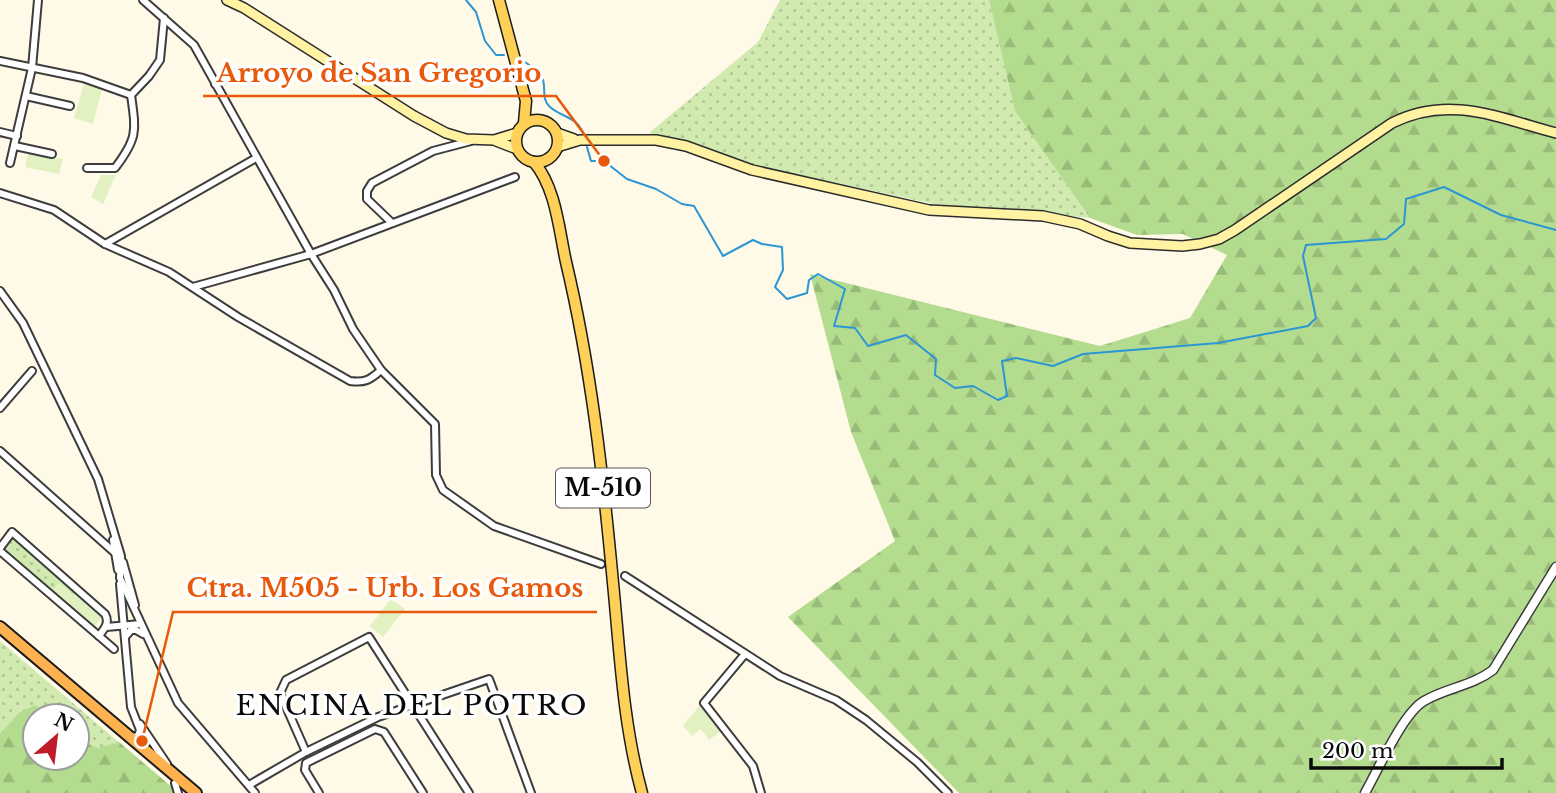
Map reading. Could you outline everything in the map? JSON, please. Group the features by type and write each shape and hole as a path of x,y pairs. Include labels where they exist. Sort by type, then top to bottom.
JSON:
{"highway":[{"path":"0,627 130,737 176,784 196,793"},
{"path":"0,633 187,793"}],"main road":[{"path":"227,0 244,8 422,121 456,137 494,141 517,149 516,133"},
{"path":"494,141 516,133 524,123 526,102 499,0"},
{"path":"526,102 538,119"},
{"path":"524,123 538,119 546,121 557,133 580,140 656,140 686,146 752,170 929,209 1043,216 1080,224 1130,243 1182,246 1219,239 1236,230 1392,123 1419,111 1463,109 1556,133"},
{"path":"557,133 558,147"},
{"path":"534,162 549,159 558,147 580,140"},
{"name":"M-510","path":"517,149 521,155 534,162 548,186"},
{"name":"M-510","path":"549,159 548,186 573,288 589,374 606,510 620,676 631,753 642,793"}],"street":[{"path":"10,163 32,68 38,0"},
{"path":"143,0 194,45 256,158 334,290 353,329 381,370 435,425 436,475 443,491 494,526 601,564"},
{"path":"131,95 160,60 164,18"},
{"path":"0,61 83,78 131,95"},
{"path":"215,84 231,72"},
{"path":"87,168 115,169 129,150 135,135 131,95"},
{"path":"26,96 70,106"},
{"path":"0,132 17,136"},
{"path":"391,222 367,199 367,191 372,183 433,151 474,140"},
{"path":"15,146 52,155"},
{"path":"105,244 256,158"},
{"path":"192,287 312,254 515,177"},
{"path":"0,193 54,211 105,244 169,272 238,317 350,381 362,383 381,370"},
{"path":"0,291 23,323 98,479 141,624 178,703 255,793"},
{"path":"0,408 32,371"},
{"path":"0,452 114,552"},
{"path":"113,531 114,552 120,578 141,624"},
{"path":"99,636 106,627 108,619 105,614 12,533 0,549 99,636 114,649"},
{"path":"121,556 120,578 131,707 176,784"},
{"path":"1365,793 1416,706 1429,698 1480,679 1493,670 1556,567"},
{"path":"625,576 780,676 836,700 866,720 917,761 948,793"},
{"path":"106,627 141,624"},
{"path":"125,637 131,630 136,629 145,635"},
{"path":"306,752 280,693 286,680 369,637 469,793"},
{"path":"745,654 704,703 753,766 761,793"},
{"path":"249,785 306,752 378,717 489,679 531,793"},
{"path":"130,737 139,734 135,716"},
{"path":"319,793 304,771 306,763 375,729 384,732 423,793"}],"green space":[{"path":"780,0 989,0 1015,111 1090,218 934,204 749,164 649,133 758,42"},
{"path":"989,0 1556,0 1556,793 959,793 788,617 895,541 851,432 810,274 1100,346 1190,318 1227,255 1183,234 1137,235 1090,218 1015,111"},
{"path":"84,84 102,89 93,124 74,118"},
{"path":"29,152 63,159 59,174 25,167"},
{"path":"101,175 116,175 103,204 91,197"},
{"path":"14,539 77,593 74,596 59,583 54,590 68,603 66,605 5,551 4,546"},
{"path":"59,583 74,596 77,593 103,616 93,628 53,590"},
{"path":"391,599 405,609 383,637 370,626"},
{"path":"0,641 72,702 21,702 21,772 91,772 91,718 174,789 0,793"},
{"path":"700,705 722,730 709,740 701,729 692,736 683,726"},
{"path":"21,712 21,772 91,772 91,745 98,748 119,742 174,789 175,793 0,793 0,734"}],"waterway":[{"path":"466,0 476,12 485,41 496,55 504,55"},
{"path":"522,60 541,77 547,104 577,124 584,135"},
{"path":"587,147 591,161 604,161 627,179 656,189 682,204 694,206 723,256 753,240 782,247 783,270 775,287 787,299 807,293 809,280 818,274 845,289 834,326 855,328 868,346 906,335 936,359 935,375 955,388 973,386 998,400 1007,396 1002,361 1016,358 1053,366 1083,354 1218,343 1308,326 1316,318 1303,256 1306,245 1386,239 1404,224 1406,199 1444,187 1501,215 1556,230"}],"place":[{"name":"Arroyo de San Gregorio","path":"604,161"},
{"name":"Ctra. M505 - Urb. Los Gamos","path":"142,741"}],"district":[{"name":"ENCINA DEL POTRO","path":"412,705"}]}
